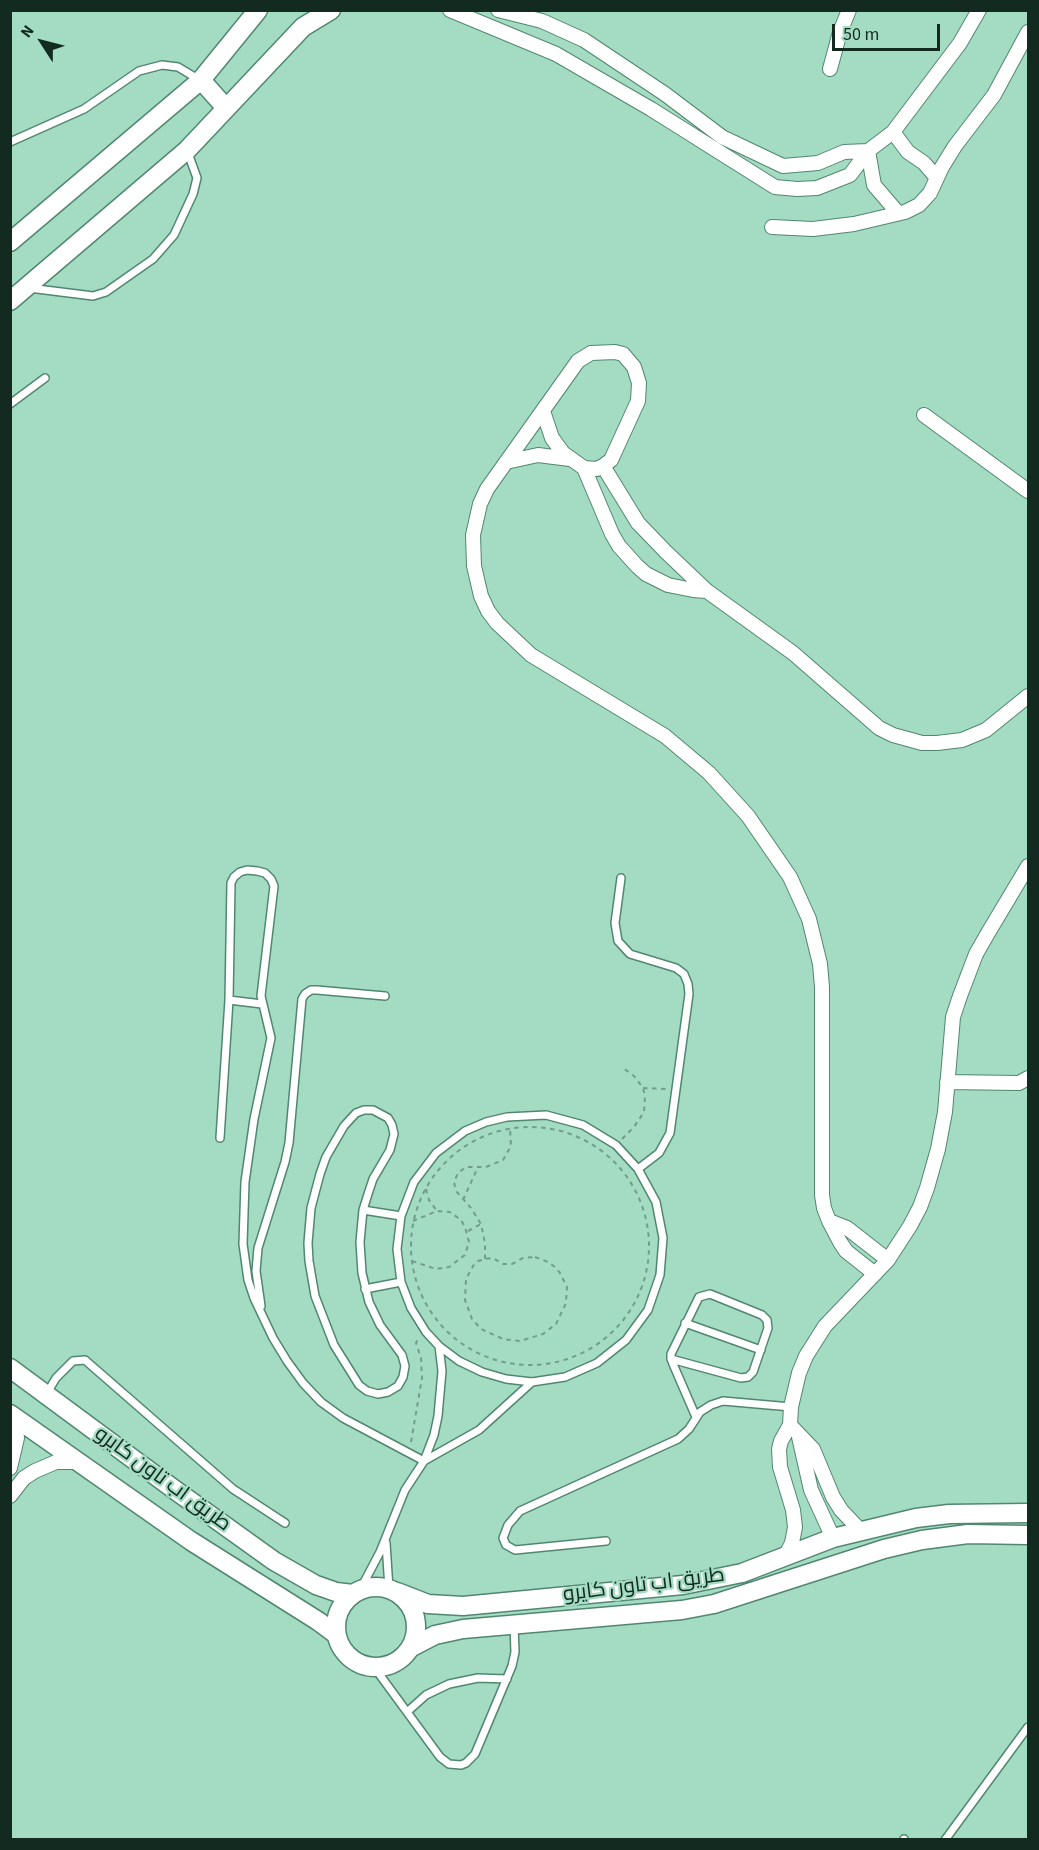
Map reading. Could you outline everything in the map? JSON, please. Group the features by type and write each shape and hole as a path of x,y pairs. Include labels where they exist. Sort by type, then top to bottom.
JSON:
{"street":[{"path":"10,242 201,80 258,10"},
{"path":"10,301 187,150 303,27 331,10"},
{"path":"450,10 556,54 651,109 775,187 817,188 850,175 868,151 893,132 960,43 979,10"},
{"path":"498,10 542,21 584,40 665,94 722,137 783,166 818,163 844,152 868,151"},
{"path":"830,69 840,32 849,10"},
{"path":"772,228 834,227 876,220 912,209 925,200 955,146 994,95 1029,33"},
{"path":"201,80 226,108"},
{"path":"651,109 665,94"},
{"path":"893,132 908,152 924,163 937,178"},
{"path":"868,151 874,185 898,213"},
{"path":"775,187 783,166"},
{"path":"543,411 552,438 570,459 584,468 597,469 611,460 638,401 639,383 634,367 623,354 615,351 599,351 584,356 572,367 487,489 480,504 473,535 477,582 488,610 507,634 531,655 648,725 680,747 709,773 741,809 778,858 801,898 816,941 822,987 822,1195 829,1221 846,1251 875,1274"},
{"path":"924,415 1029,491"},
{"path":"506,462 538,455 570,459"},
{"path":"603,466 638,523 707,591 793,653 879,728 907,740 938,743 974,736 986,730 1029,696"},
{"path":"584,468 612,534 619,546 637,566 668,585 707,591"},
{"path":"785,1557 794,1535 795,1518 779,1458 782,1441 790,1425 791,1407 799,1372 815,1340 837,1313 888,1260 910,1226 927,1188 944,1121 953,1017 963,986 988,933 1029,866"},
{"path":"947,1082 1019,1083 1029,1078"},
{"path":"829,1221 847,1228 888,1260"},
{"name":"طريق اب تاون كايرو","path":"10,1368 165,1484 274,1561 316,1585 336,1592 357,1592"},
{"path":"10,1468 17,1438 13,1416"},
{"name":"طريق اب تاون كايرو","path":"13,1416 191,1541 337,1635"},
{"path":"790,1425 813,1449 833,1497 841,1510 860,1530"},
{"path":"737,1598 761,1582 827,1555 834,1547 811,1490 800,1440 790,1425"},
{"path":"10,1496 24,1478 35,1471 56,1462 79,1462"},
{"name":"طريق اب تاون كايرو","path":"393,1591 428,1604 463,1606 682,1585 742,1573 832,1538 916,1518 949,1514 1029,1513"},
{"name":"طريق اب تاون كايرو","path":"410,1648 435,1635 449,1631 682,1610 737,1598 838,1563 922,1540 968,1534 1029,1535"},
{"path":"379,1587 393,1591 409,1605 416,1622 416,1631 410,1648 394,1662 374,1667 354,1660 340,1645 337,1635 337,1616 346,1600 357,1592 379,1587"}],"lane":[{"path":"10,142 84,109 139,71 162,65 178,67 201,80"},
{"path":"27,288 93,296 106,292 153,259 174,235 193,194 197,178 187,150"},
{"path":"10,404 45,378"},
{"path":"220,1138 229,1000 231,883 240,872 257,871 265,873 274,886 262,987 262,1004 271,1029 271,1038 249,1150 243,1213 248,1280 286,1361 321,1402 343,1418 424,1461"},
{"path":"621,878 615,923 618,941 630,954 676,968 684,974 689,994 670,1133 659,1153 638,1169"},
{"path":"262,1314 256,1271 258,1248 289,1143 302,999 311,990 385,996"},
{"path":"229,1000 262,1004"},
{"path":"373,1110 381,1112 388,1118 394,1134 390,1150 374,1179 363,1210 360,1258 365,1289 377,1320 402,1356 405,1366 398,1386 388,1392 378,1394 367,1391 359,1384 330,1338 315,1296 308,1243 313,1199 326,1157 350,1118 356,1113 373,1110"},
{"path":"546,1115 583,1125 616,1145 638,1169 656,1202 663,1238 660,1275 648,1310 626,1340 597,1363 565,1377 532,1382 506,1380 482,1372 459,1361 439,1346 426,1332 411,1308 401,1282 397,1249 401,1216 414,1182 436,1153 465,1131 486,1122 507,1117 546,1115"},
{"path":"363,1210 401,1216"},
{"path":"365,1289 401,1282"},
{"path":"671,1359 745,1378 753,1372 768,1328 765,1317 710,1294 699,1297 672,1350 671,1359 696,1417"},
{"path":"685,1323 760,1350"},
{"path":"357,1592 435,1435 442,1371 439,1346"},
{"path":"46,1395 56,1378 73,1361 85,1360 233,1489 285,1523"},
{"path":"424,1461 479,1430 532,1382"},
{"path":"606,1542 516,1550 506,1545 503,1538 508,1525 520,1511 678,1439 705,1408 723,1401 791,1407"},
{"path":"386,1537 386,1563 393,1591"},
{"path":"374,1667 444,1761 455,1766 461,1765 472,1760 507,1679 514,1659 514,1624"},
{"path":"407,1712 426,1695 449,1684 478,1678 507,1679"},
{"path":"945,1839 1029,1727"}],"path":[{"path":"607,1155 634,1127 644,1112 643,1088 634,1076 623,1068"},
{"path":"643,1088 677,1090"},
{"path":"485,1259 485,1243 481,1224 454,1187 455,1177 461,1169 466,1167 492,1166 503,1160 511,1146 507,1117"},
{"path":"537,1128 561,1132 584,1140 607,1155 622,1169 639,1196 649,1227 650,1243 648,1267 641,1291 630,1312 615,1331 589,1350 574,1357 559,1362 523,1365 507,1363 476,1353 438,1324 421,1297 415,1281 411,1260 410,1233 418,1202 440,1168 458,1151 486,1136 510,1129 537,1128"},
{"path":"463,1200 478,1167"},
{"path":"426,1187 429,1200 437,1210"},
{"path":"411,1260 436,1269 443,1269 455,1264 465,1255 469,1242 467,1231 456,1216 444,1210 437,1210 413,1221"},
{"path":"467,1231 481,1224"},
{"path":"535,1257 555,1267 564,1280 568,1295 564,1311 556,1324 543,1334 520,1341 495,1337 476,1324 466,1306 465,1286 473,1266 485,1259 493,1258 503,1264 512,1264 523,1258 535,1257"},
{"path":"409,1454 422,1378 421,1358 416,1343 438,1324"}]}
